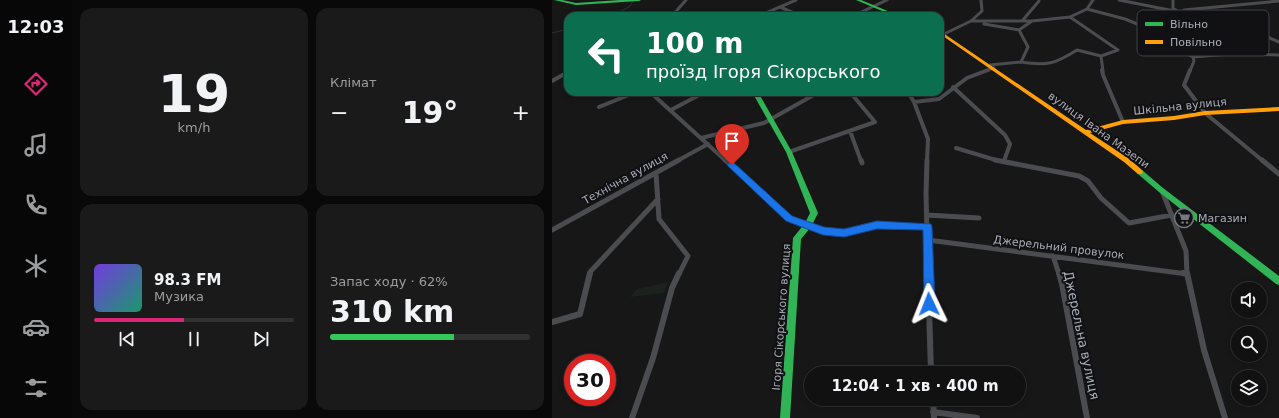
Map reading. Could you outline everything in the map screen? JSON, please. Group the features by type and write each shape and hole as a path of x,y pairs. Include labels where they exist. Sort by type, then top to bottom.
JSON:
{"street":[{"path":"556,0 576,4 639,0"},
{"path":"676,12 686,0"},
{"path":"767,12 796,0"},
{"path":"858,0 888,12"},
{"path":"861,12 888,0"},
{"path":"972,22 982,11 981,0"},
{"path":"1022,20 1039,0"},
{"path":"944,32 972,22 1032,21 1070,17 1087,10 1094,0"},
{"path":"1119,0 1182,10 1279,1"},
{"path":"1172,1 1173,9"},
{"path":"780,6 793,12"},
{"path":"1173,9 1177,10"},
{"path":"1087,10 1137,24"},
{"path":"944,95 967,78 992,67 1021,62 1042,65 1061,60 1077,50 1101,56 1118,50 1070,17"},
{"path":"972,22 1019,30 1032,21"},
{"path":"1019,30 1028,47 1021,62"},
{"name":"вулиця Івана Мазепи","path":"944,34 1126,160 1161,190 1279,281"},
{"path":"1269,38 1279,42"},
{"path":"1269,55 1279,55"},
{"path":"1101,56 1103,75 1122,122"},
{"path":"1205,56 1193,57 1194,61 1184,85 1205,113 1279,174"},
{"path":"552,81 564,75"},
{"path":"954,87 1005,135 1010,144 1004,161"},
{"path":"599,107 626,96"},
{"path":"655,96 789,218 823,231 844,233 877,225 927,227"},
{"path":"671,110 697,96"},
{"name":"Ігоря Сікорського вулиця","path":"757,96 789,152 814,213 808,225 797,238 785,418"},
{"path":"701,138 764,123 812,96"},
{"path":"789,152 875,122 853,96"},
{"path":"910,96 928,138 927,227 931,366"},
{"path":"914,102 939,99 943,96"},
{"name":"Шкільна вулиця","path":"1085,132 1122,122 1174,118 1205,113 1279,108"},
{"path":"850,131 862,163"},
{"name":"Технічна вулиця","path":"552,230 708,144"},
{"path":"956,148 968,153 1079,176 1088,181 1102,198 1129,223 1172,215"},
{"path":"632,418 653,358 672,288 688,256 659,219 656,173"},
{"path":"1161,190 1186,251 1188,274 1204,350 1225,418"},
{"path":"552,322 580,314 591,272 658,199"},
{"path":"927,215 979,218"},
{"name":"Джерельний провулок","path":"928,240 1188,274"},
{"name":"Джерельна вулиця","path":"1053,256 1062,284 1087,418"},
{"path":"933,415 977,418"}],"shaded area":[{"path":"668,282 664,293 630,297 637,289"}],"waterway":[{"path":"619,12 629,7 634,0"},
{"path":"552,33 564,30"}],"traffic: fast":[{"path":"556,0 576,4 639,0"},
{"path":"858,0 888,12"},
{"path":"757,96 789,152 814,213 808,225 797,238 785,418"},
{"path":"1140,172 1161,190 1279,281"}],"traffic: slow":[{"path":"944,35 1126,160 1140,172"},
{"path":"1085,132 1123,122 1174,118 1205,113 1279,109"}],"place":[{"name":"Магазин","path":"1184,218"}],"route":[{"path":"732,165 789,218 823,231 844,233 877,225 927,227 929,304"}]}
